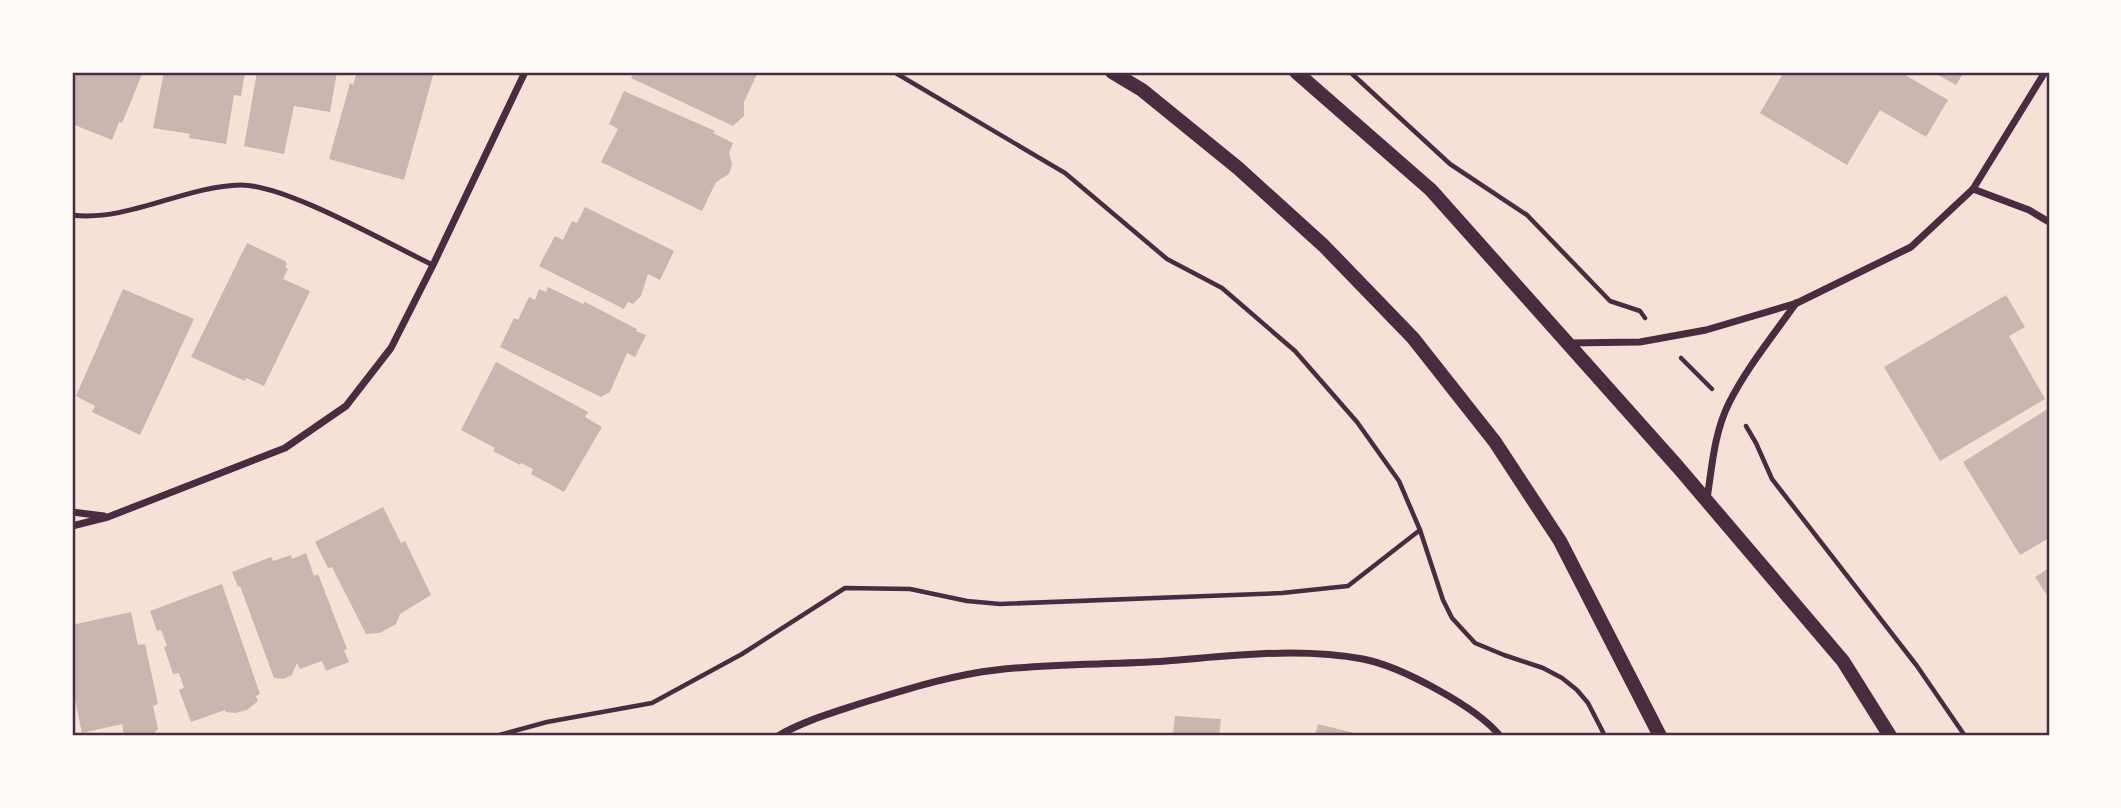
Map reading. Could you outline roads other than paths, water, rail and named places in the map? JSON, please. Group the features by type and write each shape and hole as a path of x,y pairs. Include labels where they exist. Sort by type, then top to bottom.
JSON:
{"main road":[{"path":"1112,72 1142,90 1238,168 1324,246 1413,338 1495,442 1560,541 1660,736"},
{"path":"1296,72 1431,190 1706,500 1843,661 1891,736"}],"street":[{"path":"72,526 108,517 285,448 346,406 391,348 525,72"},
{"path":"1567,343 1640,342 1706,330 1797,303 1911,247 1973,189 2045,72"},
{"path":"1973,189 2029,210 2049,222"},
{"path":"1706,500 1716,440 1728,405 1752,365 1797,303"},
{"path":"72,512 108,517"},
{"path":"778,736 842,710 899,692 995,670 1166,661 1256,653 1319,654 1364,659 1435,688 1463,706 1500,736"}],"lane":[{"path":"72,215 106,214 197,191 242,185 281,193 433,265"}]}
